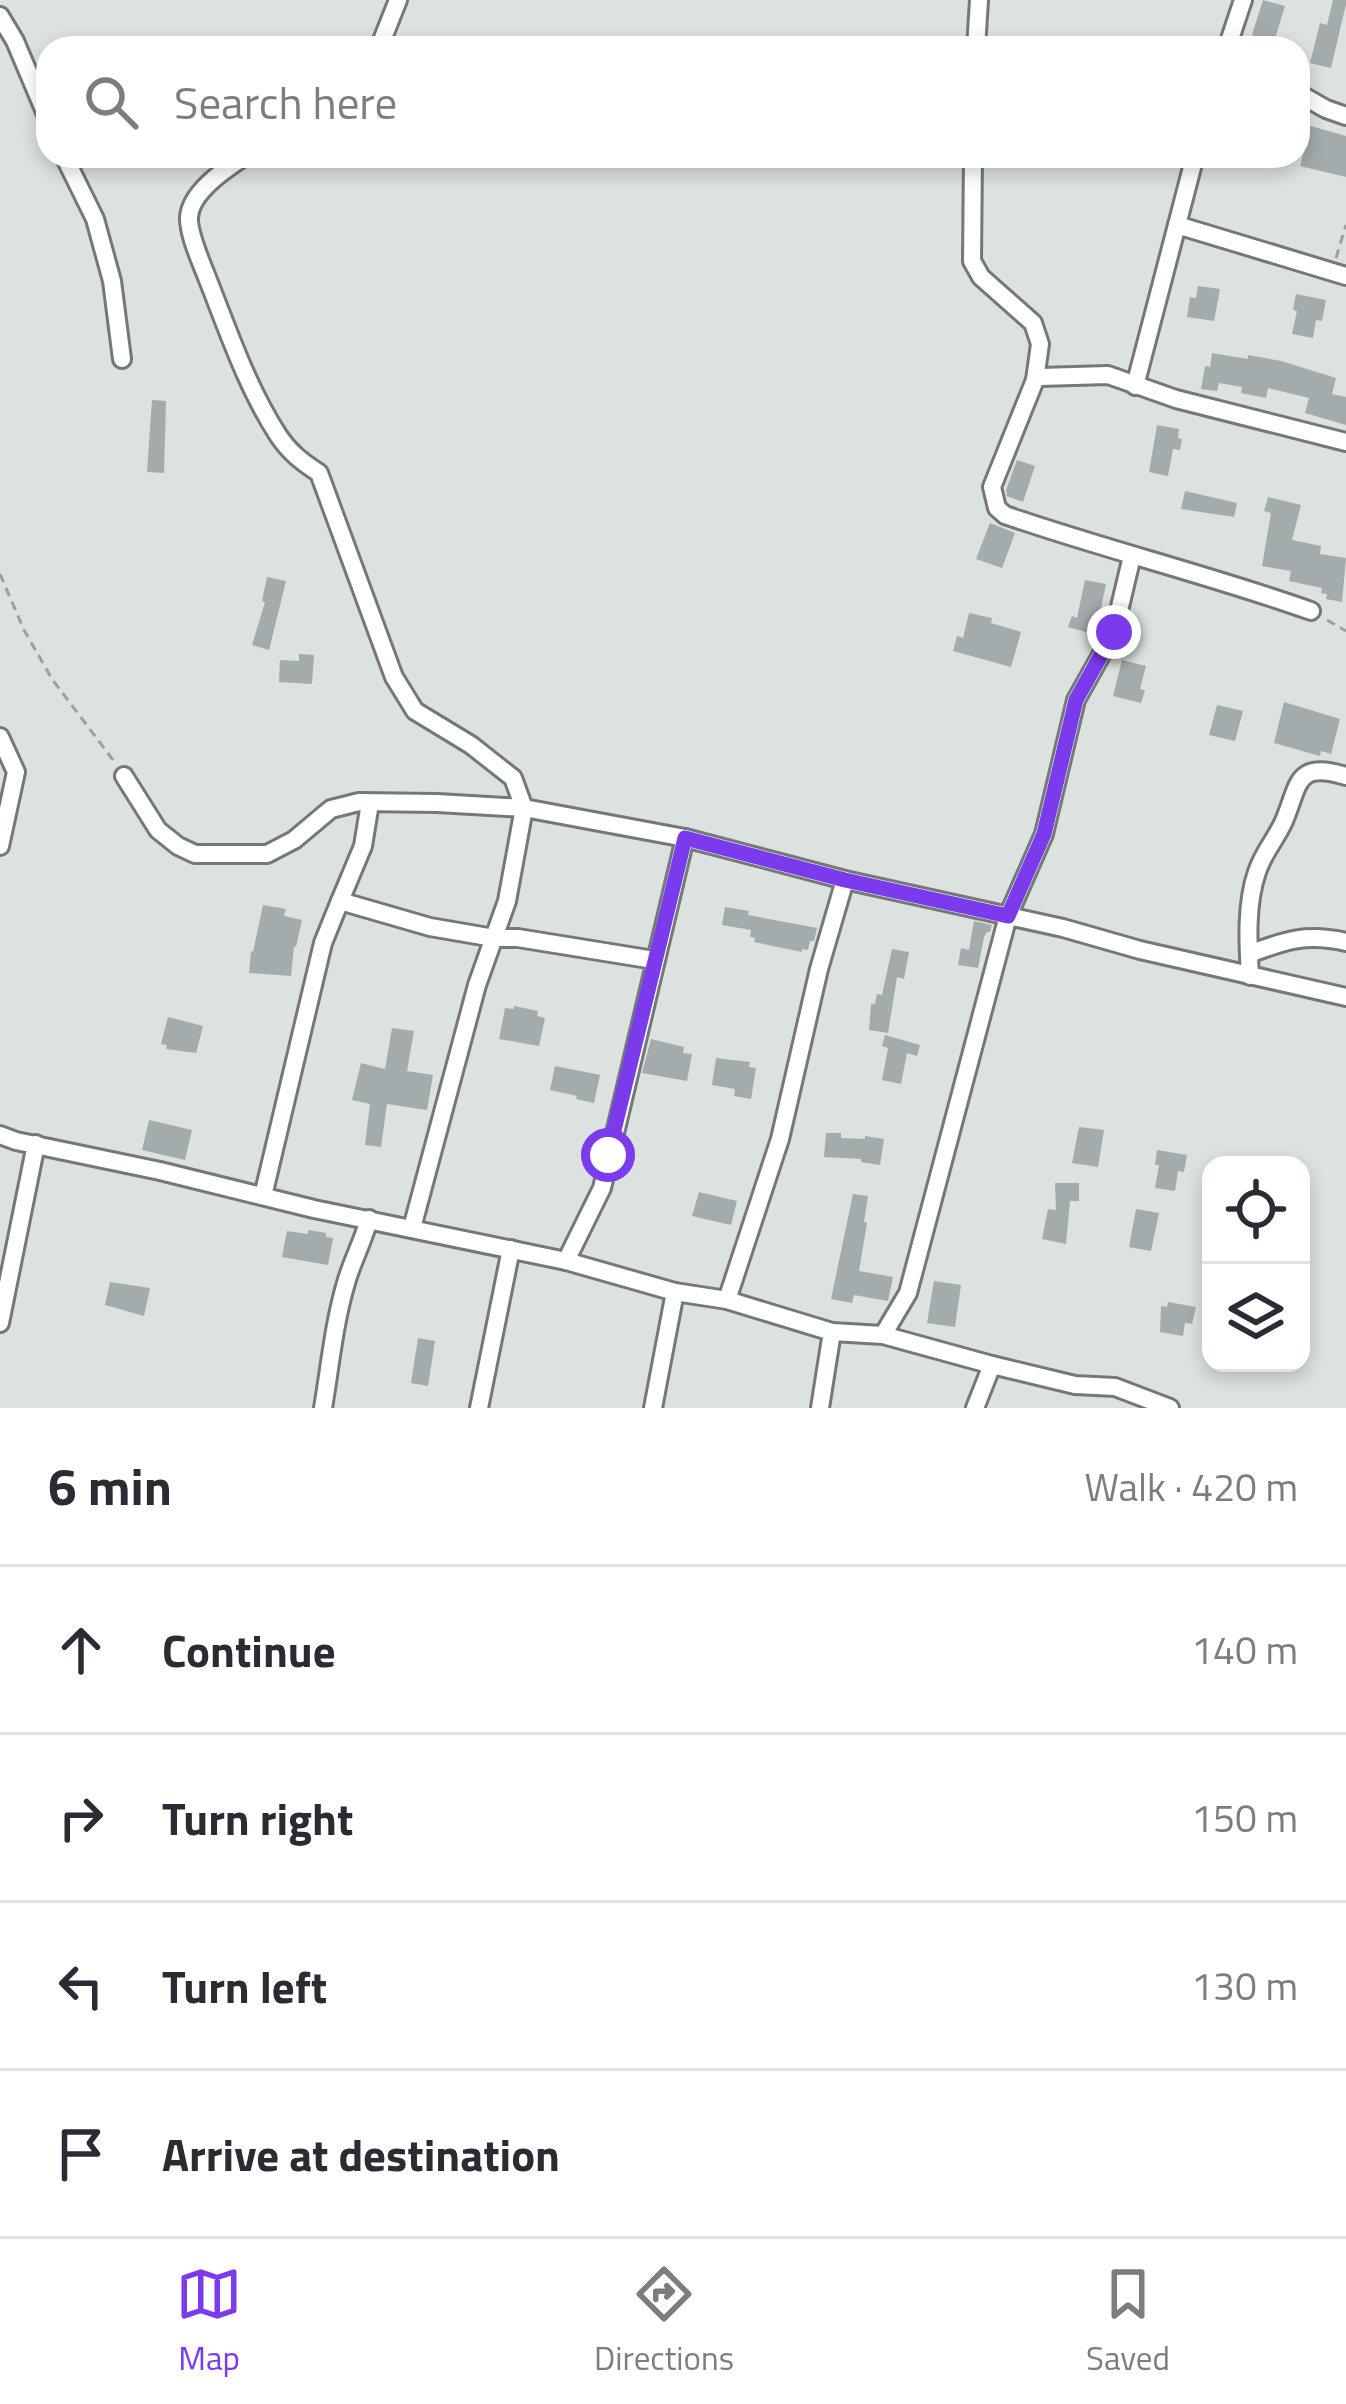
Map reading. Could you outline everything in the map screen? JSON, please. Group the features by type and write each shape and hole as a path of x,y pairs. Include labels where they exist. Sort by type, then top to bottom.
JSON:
{"street":[{"path":"384,36 398,0"},
{"path":"977,36 979,0"},
{"path":"1231,36 1243,0"},
{"path":"0,16 36,90"},
{"path":"1310,100 1346,116"},
{"path":"70,168 95,219 112,281 122,359"},
{"path":"227,168 199,196 189,216 198,254 243,369 278,435 293,455 319,472 394,676 415,711 513,778 524,808 507,901 478,985 412,1228"},
{"path":"973,168 972,261 981,277 1033,322 1040,344 1035,380 992,487 997,508 1005,515 1311,610"},
{"path":"1135,386 1192,168"},
{"path":"1177,225 1339,274"},
{"path":"1035,380 1108,376 1176,399 1346,442"},
{"path":"883,1335 908,1293 1008,916 1044,834 1076,700 1114,632 1132,556"},
{"path":"0,736 16,772 0,846"},
{"path":"1250,976 1256,874 1283,824 1297,782 1314,771 1346,776"},
{"path":"124,776 158,830 195,854 267,854 294,840 331,809 359,802 524,808 685,838 1346,997"},
{"path":"262,1196 323,943 363,846 370,803"},
{"path":"566,1261 602,1188 685,838"},
{"path":"727,1300 780,1139 818,969 845,880"},
{"path":"340,901 430,927 654,960"},
{"path":"1249,954 1304,937 1346,942"},
{"path":"0,1135 566,1261 675,1292 727,1300 832,1333 883,1335 992,1366 1075,1384 1115,1387 1170,1408"},
{"path":"0,1323 36,1144"},
{"path":"323,1408 344,1288 369,1219"},
{"path":"479,1408 511,1249"},
{"path":"653,1408 675,1292"},
{"path":"820,1408 832,1333"},
{"path":"975,1408 992,1366"}],"path":[{"path":"1339,274 1346,225"},
{"path":"0,574 52,679 124,776"},
{"path":"1311,610 1346,631"}],"building":[{"path":"1263,0 1285,6 1276,36 1252,35"},
{"path":"1333,0 1346,0 1346,4 1331,68 1310,63 1320,23 1327,25"},
{"path":"1310,126 1346,136 1346,177 1308,168"},
{"path":"1198,286 1220,289 1214,321 1187,317 1190,297 1196,298"},
{"path":"1296,294 1326,300 1313,338 1292,334"},
{"path":"1212,353 1281,361 1336,378 1332,394 1346,397 1346,425 1305,413 1309,398 1268,388 1266,398 1219,383 1217,391 1201,389"},
{"path":"152,400 166,401 164,473 147,472"},
{"path":"1157,425 1179,429 1182,439 1180,450 1173,449 1168,476 1149,472"},
{"path":"1017,460 1035,466 1023,502 1007,496 1006,490"},
{"path":"1185,491 1237,503 1234,517 1181,509"},
{"path":"1268,497 1301,505 1292,540 1321,546 1320,554 1346,558 1342,602 1326,599 1322,588 1289,581 1291,571 1262,566 1271,513 1264,511"},
{"path":"990,523 1015,533 1002,568 976,559"},
{"path":"267,577 286,581 269,650 252,645"},
{"path":"1085,580 1106,584 1099,618 1094,617 1089,633 1068,627 1072,616 1077,618"},
{"path":"969,613 1021,632 1011,667 953,651 957,636 963,638"},
{"path":"299,654 314,655 312,684 279,682 280,660 299,661"},
{"path":"1122,660 1146,666 1141,703 1113,696"},
{"path":"1284,702 1340,719 1331,754 1321,751 1320,756 1274,743"},
{"path":"1217,705 1243,711 1235,741 1209,735"},
{"path":"263,905 286,909 284,916 302,920 291,976 249,973"},
{"path":"725,907 817,928 814,941 802,952 754,942 751,930 722,925"},
{"path":"974,921 992,925 984,937 978,968 958,965 961,948 969,950"},
{"path":"892,949 909,952 904,979 897,977 888,1033 869,1030 871,1004 877,994 882,995"},
{"path":"505,1008 538,1011 537,1016 545,1018 539,1046 499,1039"},
{"path":"168,1017 203,1026 196,1053 161,1044"},
{"path":"392,1028 414,1031 407,1071 433,1075 427,1110 387,1104 381,1147 365,1145 370,1104 352,1100 361,1063 385,1069"},
{"path":"885,1035 920,1045 917,1056 907,1053 901,1084 882,1080 888,1048 882,1046"},
{"path":"651,1039 684,1047 683,1053 692,1054 687,1081 642,1073"},
{"path":"716,1058 750,1062 749,1067 756,1068 751,1099 734,1096 735,1089 712,1085"},
{"path":"555,1066 600,1075 594,1103 550,1090"},
{"path":"149,1120 192,1130 185,1160 142,1150"},
{"path":"1079,1127 1104,1130 1098,1167 1072,1163"},
{"path":"826,1133 884,1139 880,1165 824,1157"},
{"path":"1157,1150 1187,1155 1175,1191 1155,1188"},
{"path":"1055,1183 1079,1183 1079,1201 1070,1201 1066,1244 1042,1239 1048,1209 1056,1210"},
{"path":"699,1192 737,1201 731,1225 692,1216"},
{"path":"853,1194 868,1196 859,1271 893,1277 888,1301 854,1295 852,1303 831,1299"},
{"path":"1136,1209 1159,1213 1151,1251 1129,1247"},
{"path":"308,1230 333,1238 328,1265 282,1257 287,1231 308,1234"},
{"path":"934,1281 961,1285 955,1327 927,1323"},
{"path":"110,1282 150,1288 144,1316 105,1305"},
{"path":"1168,1302 1196,1307 1183,1336 1160,1332 1161,1306 1167,1307"},
{"path":"418,1338 435,1341 428,1386 411,1383"}],"route":[{"path":"608,1155 685,838 1008,916 1044,834 1076,700 1114,632"}]}
